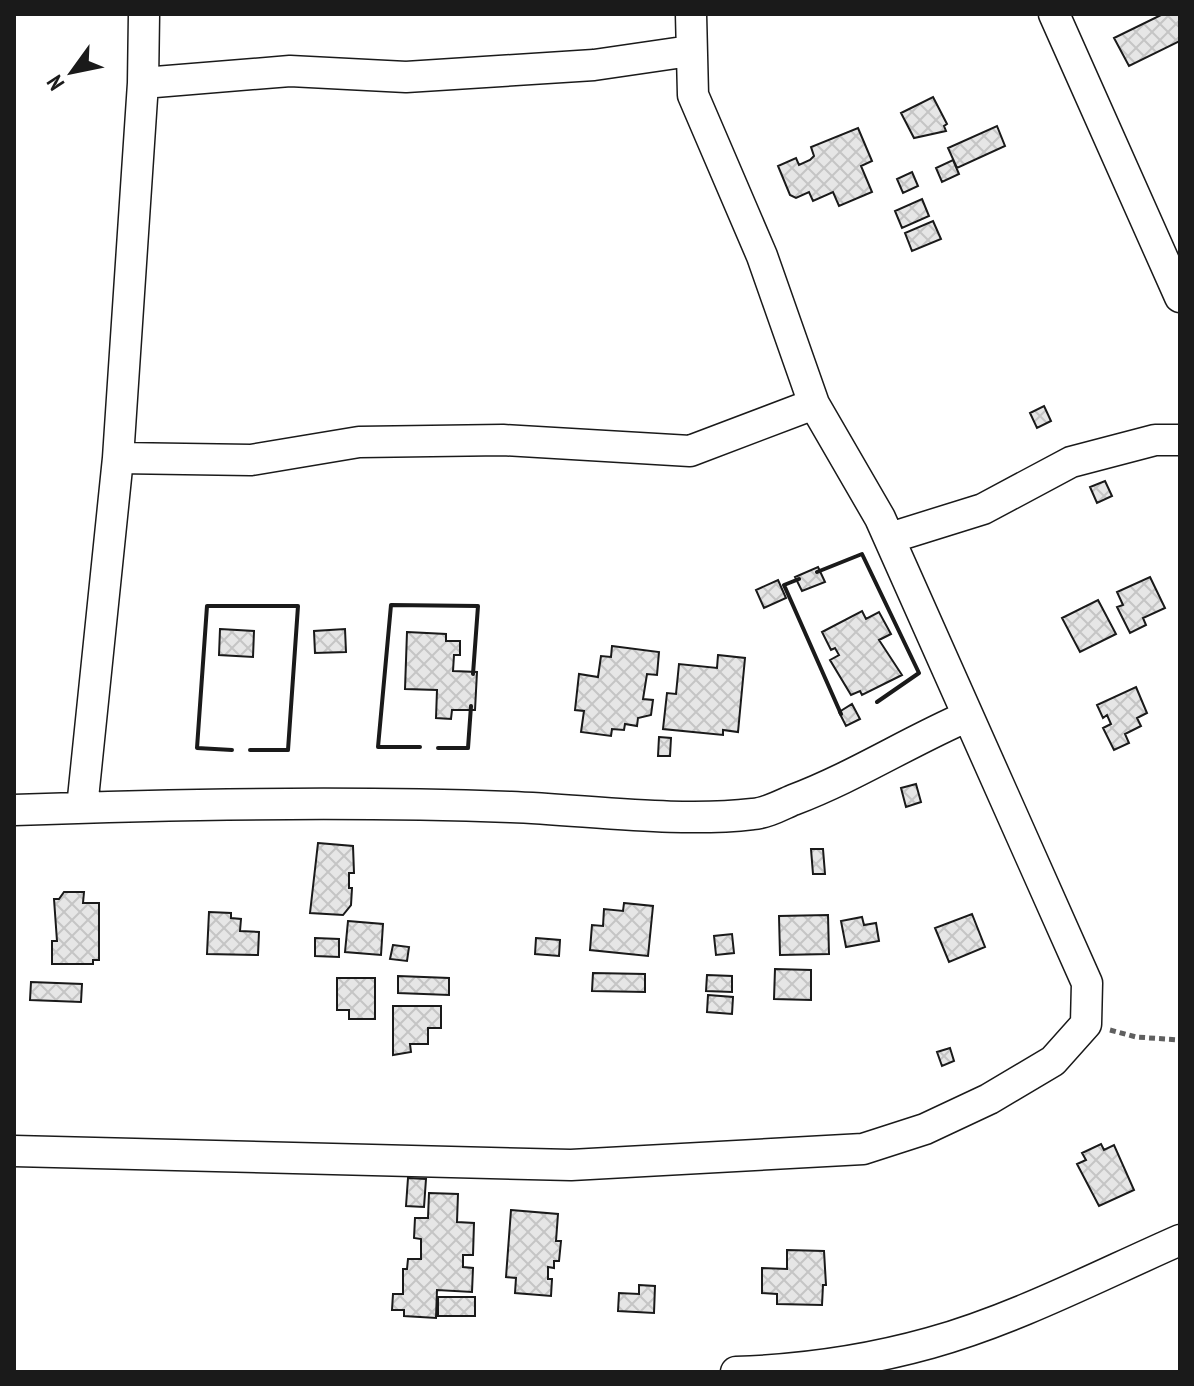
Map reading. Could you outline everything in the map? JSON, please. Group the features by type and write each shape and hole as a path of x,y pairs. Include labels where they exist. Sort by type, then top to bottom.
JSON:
{"street":[{"path":"82,808 118,458 143,83 144,14"},
{"path":"14,1151 571,1165 863,1149 925,1129 989,1099 1053,1061 1086,1024 1087,983 890,538 814,404 762,256 693,95 691,14"},
{"path":"1054,14 1180,297"},
{"path":"143,83 290,71 406,77 594,65 690,51"},
{"path":"118,458 251,460 359,442 503,440 690,451 814,404"},
{"path":"890,538 983,509 1071,462 1155,440 1180,440"},
{"path":"14,810 294,804 510,807 631,815 756,814 842,782 917,738 968,716"},
{"path":"736,1372 771,1371 928,1344 1002,1318 1180,1240"}],"path":[{"path":"1086,1024 1136,1037 1180,1040"}],"building":[{"path":"1163,14 1180,14 1180,41 1129,66 1114,38"},
{"path":"933,97 947,124 944,126 946,131 914,138 901,113"},
{"path":"997,126 1005,146 957,168 948,148"},
{"path":"858,128 872,161 861,166 872,192 839,206 833,192 813,201 809,192 796,198 790,195 778,166 796,158 799,165 810,160 814,156 811,147"},
{"path":"953,160 959,174 942,182 936,168"},
{"path":"912,172 918,186 903,193 897,179"},
{"path":"922,199 929,216 902,228 895,211"},
{"path":"933,221 941,239 912,251 905,233"},
{"path":"1044,406 1051,421 1037,428 1030,413"},
{"path":"1105,481 1112,496 1097,503 1090,487"},
{"path":"818,567 825,582 802,591 795,577"},
{"path":"1150,577 1165,608 1143,618 1146,625 1130,633 1117,607 1123,605 1117,592"},
{"path":"778,580 786,598 764,608 756,590"},
{"path":"1098,600 1116,634 1080,652 1062,618"},
{"path":"862,611 866,619 879,612 891,634 879,640 902,675 862,695 860,691 851,695 830,660 839,655 835,648 831,650 822,632"},
{"path":"220,629 254,631 253,657 219,655"},
{"path":"345,629 346,652 315,653 314,631"},
{"path":"407,632 446,634 446,641 460,641 460,655 454,655 453,671 477,672 475,710 452,710 451,719 436,718 437,690 405,689"},
{"path":"612,646 659,652 657,675 647,674 643,699 653,700 651,715 638,718 637,726 625,724 624,730 612,729 611,736 581,732 584,711 575,710 579,674 598,677 601,656 611,657"},
{"path":"718,655 745,658 738,732 723,730 723,735 663,729 667,693 676,694 679,664 717,668"},
{"path":"1136,687 1147,713 1137,718 1141,726 1125,734 1129,743 1114,750 1103,728 1111,724 1107,715 1103,718 1097,705"},
{"path":"852,704 860,719 846,726 839,712"},
{"path":"659,737 671,738 670,756 658,756"},
{"path":"916,784 921,802 906,807 901,788"},
{"path":"318,843 353,846 354,873 349,873 351,905 343,915 310,913"},
{"path":"811,849 823,849 825,874 813,874"},
{"path":"64,892 84,892 83,903 99,903 99,960 93,960 93,964 52,964 52,941 57,941 54,899 59,899"},
{"path":"624,903 653,906 648,956 590,950 592,925 603,926 604,909 623,911"},
{"path":"209,912 231,913 231,918 241,919 240,931 259,932 258,955 207,954"},
{"path":"972,914 985,947 949,962 935,928"},
{"path":"828,915 829,954 780,955 779,916"},
{"path":"862,917 864,925 876,923 879,941 846,947 841,921"},
{"path":"348,921 383,924 381,955 345,952"},
{"path":"732,934 734,953 716,955 714,936"},
{"path":"315,938 339,939 339,957 315,956"},
{"path":"536,938 560,940 559,956 535,954"},
{"path":"393,945 409,947 407,961 390,959"},
{"path":"775,969 811,970 811,1000 774,999"},
{"path":"593,973 645,974 645,992 592,991"},
{"path":"707,975 732,976 732,992 706,991"},
{"path":"398,976 449,978 449,995 398,993"},
{"path":"337,978 375,978 375,1019 349,1019 349,1010 337,1010"},
{"path":"31,982 82,984 81,1002 30,1000"},
{"path":"708,995 733,997 732,1014 707,1012"},
{"path":"393,1006 441,1006 441,1028 428,1028 428,1044 410,1044 411,1052 393,1055"},
{"path":"950,1048 954,1061 942,1066 937,1052"},
{"path":"1101,1144 1104,1150 1114,1145 1134,1190 1099,1206 1077,1164 1086,1160 1082,1153"},
{"path":"408,1178 426,1179 424,1207 406,1206"},
{"path":"429,1193 458,1194 457,1222 474,1223 473,1255 463,1255 463,1267 473,1268 472,1292 437,1290 436,1318 404,1316 404,1310 392,1310 393,1294 403,1294 403,1269 407,1269 408,1259 421,1259 421,1239 414,1238 415,1218 428,1218"},
{"path":"511,1210 558,1214 556,1241 561,1241 559,1261 554,1261 554,1268 548,1267 548,1279 552,1279 551,1296 515,1293 516,1278 506,1277"},
{"path":"787,1250 824,1251 826,1285 823,1285 822,1305 777,1304 777,1294 762,1293 762,1268 787,1269"},
{"path":"639,1285 655,1286 654,1313 618,1311 619,1293 639,1294"},
{"path":"438,1297 475,1297 475,1316 438,1316"}],"wall":[{"path":"817,572 862,554 919,673 877,702"},
{"path":"799,579 784,585 841,714"},
{"path":"420,747 378,747 391,605 478,606 473,674"},
{"path":"232,750 197,748 207,606 298,606 288,750 250,750"},
{"path":"438,748 468,748 471,706"}]}
